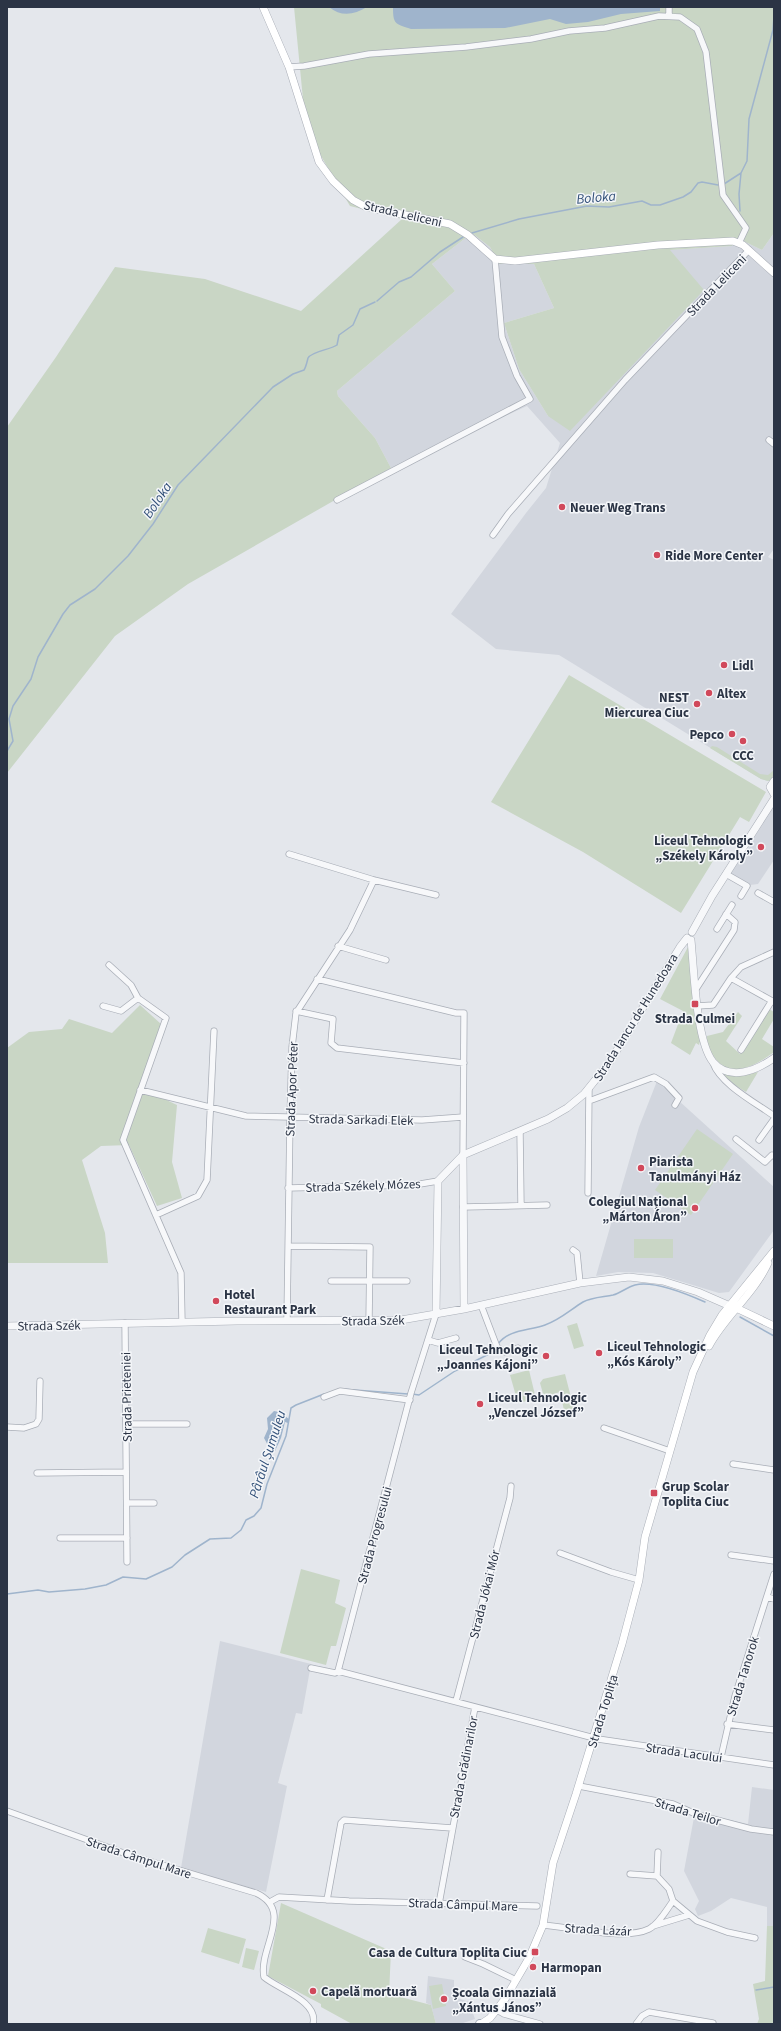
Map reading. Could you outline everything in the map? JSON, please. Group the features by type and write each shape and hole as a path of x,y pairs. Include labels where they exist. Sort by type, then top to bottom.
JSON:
{"main road":[{"name":"Strada Leliceni","path":"263,7 289,67 319,162 333,181 352,200 366,207 427,218 456,227 495,259 515,261 658,245 733,241 750,250 774,273"},
{"name":"Strada Toplița","path":"481,2024 497,2010 516,1980 529,1958 543,1926 553,1863 579,1786 620,1652 639,1580 645,1537 693,1372 707,1341 773,1252"},
{"path":"733,1307 774,1326"}],"street":[{"path":"669,7 669,15"},
{"path":"289,67 304,66 357,55 466,47 531,39 569,31 605,28 669,15 680,17 694,26 701,37 706,52 723,195 746,228 739,243"},
{"name":"Strada Leliceni","path":"492,535 508,514 620,386 750,250"},
{"path":"337,500 530,399 517,376 502,337 495,259"},
{"path":"689,939 687,933 692,932 726,874 772,801 770,786 774,781"},
{"path":"289,854 374,880 436,895"},
{"path":"726,874 747,886 741,896"},
{"name":"Strada Apor Péter","path":"287,1320 289,1246 288,1188 292,1047 296,1011 350,930 367,898 374,880"},
{"path":"758,893 774,902"},
{"path":"717,929 732,905"},
{"path":"696,990 734,930 735,922 732,917 726,914"},
{"name":"Strada Iancu de Hunedoara","path":"689,939 705,1044 713,1061"},
{"name":"Strada Iancu de Hunedoara","path":"438,1181 463,1155 557,1114 589,1090 609,1063 680,946 689,939"},
{"path":"338,946 386,960"},
{"path":"698,1006 713,1005 730,978 748,962 774,952"},
{"path":"109,966 131,985 138,998 166,1018 159,1041 122,1140 181,1273 182,1322"},
{"path":"730,978 773,1002 741,1050"},
{"path":"317,979 397,1000 456,1013 464,1013 464,1309"},
{"path":"103,1006 121,1010 138,998"},
{"path":"296,1011 333,1019 331,1043 338,1048 464,1063"},
{"path":"156,1215 198,1196 204,1188 209,1171 214,1030"},
{"path":"713,1061 725,1070 739,1073 761,1067 774,1058"},
{"path":"713,1061 716,1070 726,1082 774,1116"},
{"path":"589,1101 654,1077 666,1084 679,1098 675,1105"},
{"name":"Strada Sarkadi Elek","path":"140,1090 246,1116 422,1120 463,1117"},
{"path":"588,1193 589,1090"},
{"path":"759,1140 774,1119"},
{"path":"520,1131 521,1205"},
{"path":"736,1139 765,1162 773,1155"},
{"path":"436,1314 438,1181"},
{"name":"Strada Székely Mózes","path":"288,1188 414,1185 438,1181"},
{"path":"463,1207 547,1205"},
{"path":"289,1246 370,1247 369,1320"},
{"path":"573,1250 577,1253 580,1283"},
{"name":"Strada Szék","path":"7,1326 287,1320 404,1320 464,1309 580,1283 614,1278 648,1278 684,1287 733,1307"},
{"path":"331,1281 407,1280"},
{"path":"481,1305 497,1347 505,1352 518,1348"},
{"name":"Strada Progresului","path":"338,1671 410,1397 436,1314"},
{"name":"Strada Prieteniei","path":"125,1323 127,1562"},
{"path":"428,1340 438,1343 456,1338"},
{"path":"7,1427 24,1428 36,1424 39,1419 40,1381"},
{"path":"324,1397 340,1391 410,1397"},
{"path":"127,1424 186,1424"},
{"path":"604,1428 670,1451"},
{"path":"733,1464 774,1470"},
{"path":"37,1473 126,1472"},
{"name":"Strada Jókai Mór","path":"456,1701 510,1498 511,1486"},
{"path":"127,1503 154,1503"},
{"path":"60,1538 127,1538"},
{"path":"560,1552 611,1572 639,1580"},
{"path":"731,1555 774,1562"},
{"name":"Strada Tanorok","path":"721,1757 727,1724 774,1574"},
{"path":"767,1596 774,1599"},
{"path":"311,1668 335,1673 338,1671 594,1738"},
{"name":"Strada Grădinarilor","path":"439,1904 475,1707"},
{"path":"727,1724 774,1730"},
{"name":"Strada Lacului","path":"594,1738 774,1765"},
{"name":"Strada Teilor","path":"579,1786 666,1803 698,1815 752,1829 774,1832"},
{"name":"Strada Câmpul Mare","path":"7,1811 132,1856 256,1893 270,1902 279,1897 439,1904 537,1906"},
{"name":"Strada Grădinarilor","path":"327,1900 341,1824 344,1820 452,1828"},
{"path":"657,1876 658,1852"},
{"path":"630,1874 657,1876 669,1889 673,1901 703,1924 755,1938"},
{"path":"652,1927 673,1901"},
{"path":"270,1902 275,1918 263,1962 264,1977 306,2003 313,2014 313,2024"},
{"name":"Strada Lázár","path":"543,1926 622,1933 641,1931 690,1915"},
{"path":"464,1957 483,1964 516,1980"},
{"path":"497,2010 504,2014 540,2024"},
{"path":"636,2024 642,2016 649,2012 714,2023"}],"shaded area":[{"path":"472,233 490,247 499,264 534,264 554,308 504,323 519,369 548,416 670,250 732,246 737,238 762,250 774,233 774,549 768,557 774,560 774,779 768,781 761,779 559,655 496,649 451,614 546,488 560,443 527,406 391,468 375,438 338,396 337,391 455,291 432,264"},
{"name":"Liceul Tehnologic „Székely Károly”","path":"774,804 774,860 758,884 750,885 730,873"},
{"name":"Colegiul Național „Márton Áron”","path":"657,1081 774,1187 774,1230 729,1292 719,1293 653,1273 618,1272 596,1276 639,1127"},
{"path":"220,1641 311,1664 302,1714 296,1713 278,1783 287,1786 266,1892 181,1868"},
{"path":"752,1787 774,1790 774,1926 767,1926 767,1907 731,1898 711,1911 698,1916 695,1909 699,1901 684,1871 695,1812 748,1824"},
{"name":"Școala Gimnazială „Xántus János”","path":"428,1976 454,1980 454,1997 469,2002 475,2019 460,2024 436,2024 431,2005 426,2003"}],"green space":[{"path":"294,7 774,7 774,233 762,250 737,238 732,246 670,250 704,290 570,431 548,416 519,369 504,323 554,308 534,264 499,264 490,247 472,233 432,264 455,291 337,391 338,396 375,438 391,468 188,584 115,636 7,773 7,427 56,357 115,267 205,279 301,311 402,219 350,206 306,130"},
{"path":"569,675 766,792 749,822 740,817 681,913 583,852 491,802"},
{"path":"712,746 717,747 760,774 768,775 774,770 774,779 768,781 761,779 710,748"},
{"path":"688,947 694,1012 700,1041 699,1045 696,1043 690,1055 671,1043 683,1011 660,999"},
{"path":"140,1005 161,1024 139,1087 177,1105 172,1162 182,1198 157,1206 129,1145 101,1146 82,1160 105,1233 108,1263 7,1263 7,1048 29,1032 62,1029 69,1019 112,1033"},
{"path":"769,1009 774,1012 774,1019 762,1039 774,1047 774,1052 766,1058 742,1069 726,1067 718,1062 707,1043 707,1036 723,1032 738,1012 742,1016 726,1041 740,1054"},
{"path":"720,1072 745,1075 758,1072 746,1092 728,1081"},
{"path":"697,1129 733,1154 691,1215 655,1190"},
{"path":"634,1239 673,1239 673,1258 634,1258"},
{"path":"577,1323 584,1346 574,1349 567,1326"},
{"path":"529,1370 536,1399 518,1403 510,1375"},
{"path":"565,1374 575,1413 565,1415 560,1392 544,1397 540,1383 543,1379"},
{"path":"301,1569 340,1580 335,1603 346,1608 336,1646 331,1646 326,1665 280,1653"},
{"path":"281,1903 391,1951 389,1994 431,2005 436,2024 352,2024 321,2007 321,2004 268,1976"},
{"path":"767,1926 774,1926 774,2024 757,2024 759,2019 753,1984 765,1981"},
{"path":"208,1928 246,1939 239,1964 201,1952"},
{"path":"246,1948 259,1951 254,1970 242,1967"},
{"path":"442,1984 446,2006 433,2009 429,1986"}],"water":[{"path":"329,7 367,7 357,12 343,14"},
{"path":"393,7 660,7 660,11 621,14 588,22 566,24 550,19 505,28 411,29 401,26 394,20"},
{"path":"274,1411 279,1412 289,1419 288,1423 285,1422 281,1438 275,1451 271,1451 264,1438 268,1429 267,1418"}],"waterway":[{"name":"Boloka","path":"724,184 741,173 747,161 749,119 773,30 774,16"},
{"path":"740,211 739,194 741,173"},
{"name":"Boloka","path":"472,233 519,219 587,206 609,207 642,201 651,205 660,205 683,197 691,192 698,183 702,182 718,185"},
{"name":"Boloka","path":"377,301 399,282 411,277 440,252 463,237"},
{"name":"Boloka","path":"7,751 13,741 9,719 13,706 31,679 38,657 63,614 70,605 95,589 128,556 153,524 178,485 273,387 293,374 304,370 308,358 313,354 337,345 339,335 353,325 360,309 375,302"},
{"name":"Pârâul Șumuleu","path":"498,1344 513,1333 550,1323 587,1300 616,1294 635,1285 651,1284 661,1286 705,1302"},
{"name":"Pârâul Șumuleu","path":"740,1317 774,1336"},
{"name":"Pârâul Șumuleu","path":"412,1394 419,1395 455,1371 489,1354 496,1347"},
{"name":"Pârâul Șumuleu","path":"341,1389 408,1394"},
{"name":"Pârâul Șumuleu","path":"7,1594 38,1590 49,1592 85,1589 106,1585 123,1577 146,1579 172,1567 185,1555 210,1539 231,1538 241,1530 246,1520 254,1516 261,1508 267,1484 286,1436 291,1408 324,1394"},
{"path":"756,1990 774,1987"}],"place":[{"name":"Neuer Weg Trans","path":"562,507"},
{"name":"Ride More Center","path":"657,555"},
{"name":"Lidl","path":"724,665"},
{"name":"Altex","path":"709,693"},
{"name":"NEST Miercurea Ciuc","path":"697,704"},
{"name":"Pepco","path":"732,734"},
{"name":"CCC","path":"743,741"},
{"name":"Liceul Tehnologic „Székely Károly”","path":"761,847"},
{"name":"Strada Culmei","path":"695,1004"},
{"name":"Piarista Tanulmányi Ház","path":"641,1168"},
{"name":"Colegiul Național „Márton Áron”","path":"695,1208"},
{"name":"Hotel Restaurant Park","path":"216,1301"},
{"name":"Liceul Tehnologic „Kós Károly”","path":"599,1353"},
{"name":"Liceul Tehnologic „Joannes Kájoni”","path":"546,1356"},
{"name":"Liceul Tehnologic „Venczel József”","path":"480,1404"},
{"name":"Grup Scolar Toplita Ciuc","path":"654,1493"},
{"name":"Casa de Cultura Toplita Ciuc","path":"535,1952"},
{"name":"Harmopan","path":"533,1967"},
{"name":"Capelă mortuară","path":"313,1991"},
{"name":"Școala Gimnazială „Xántus János”","path":"444,1999"}]}
